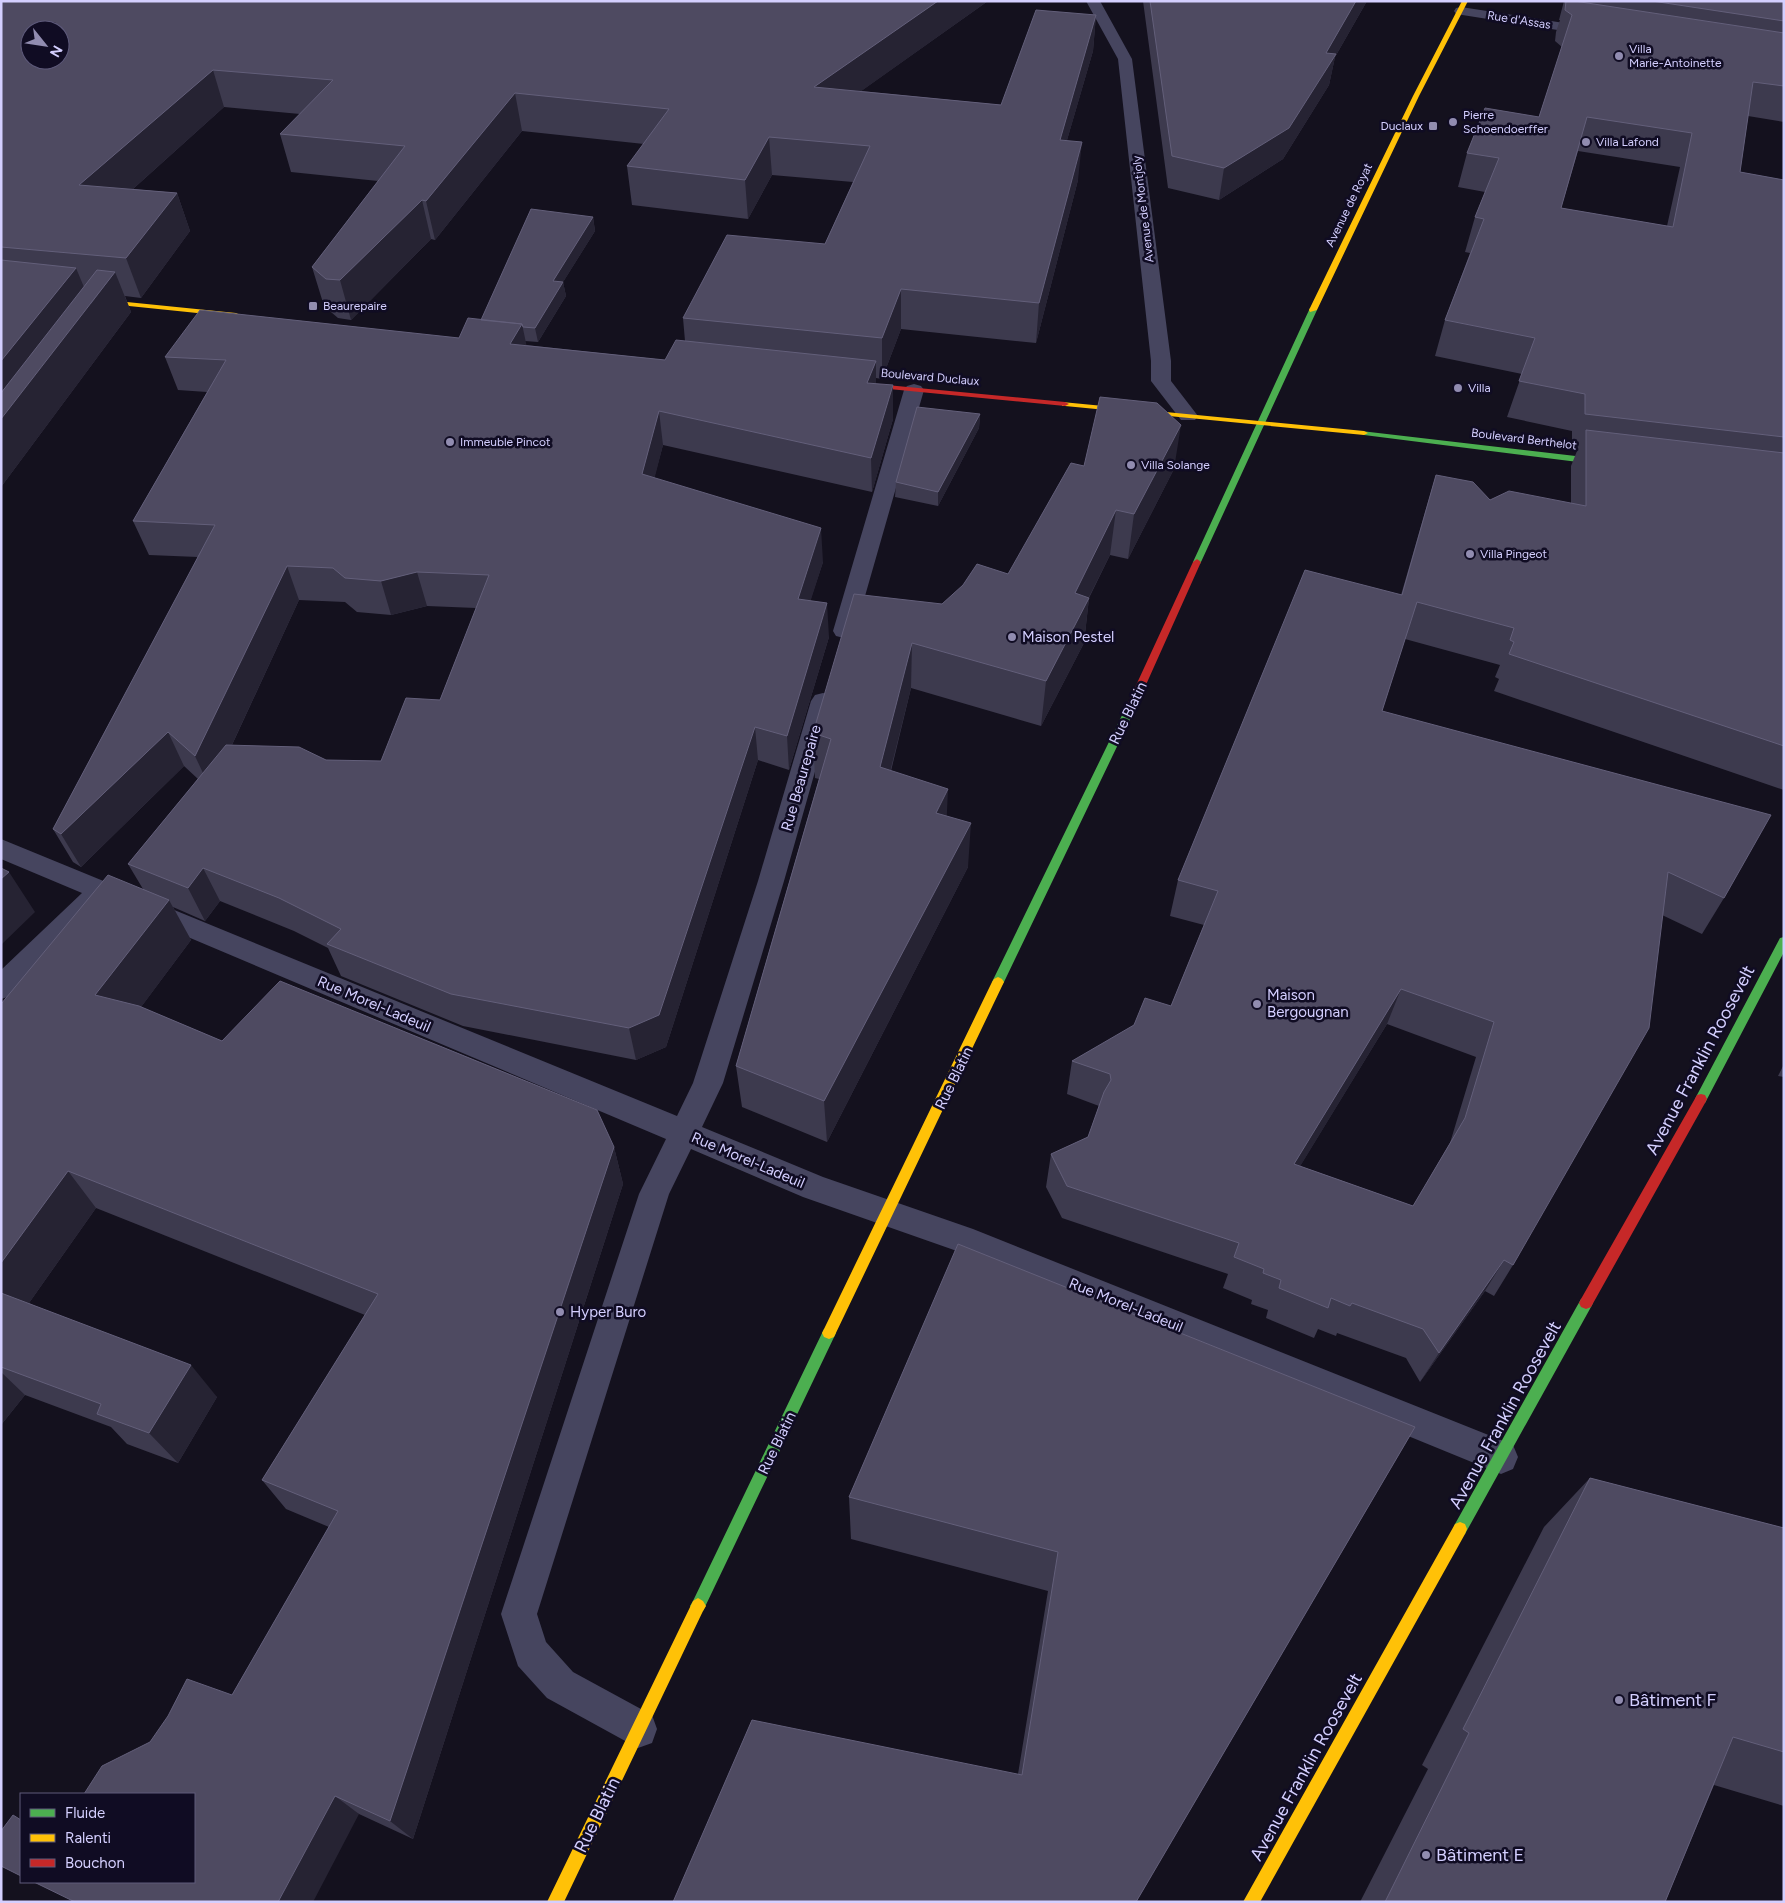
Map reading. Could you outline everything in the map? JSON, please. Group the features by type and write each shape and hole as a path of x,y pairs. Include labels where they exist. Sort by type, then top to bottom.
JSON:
{"street":[{"name":"Avenue de Montjoly","path":"1093,1 1125,59 1161,361 1161,381 1188,416"},
{"name":"Rue d'Assas","path":"1463,6 1609,34"},
{"name":"Avenue de Royat","path":"1261,423 1282,374 1416,96 1463,6"},
{"path":"80,299 245,316"},
{"path":"97,318 108,302"},
{"name":"Boulevard Duclaux","path":"845,383 1261,423"},
{"path":"838,650 914,390"},
{"name":"Boulevard Berthelot","path":"1261,423 1625,465"},
{"name":"Rue Blatin","path":"555,1902 889,1213 1147,673 1261,423"},
{"name":"Rue Beaurepaire","path":"683,1133 708,1082 771,880 830,679"},
{"name":"Rue Morel-Ladeuil","path":"1,848 814,1187 962,1238 1501,1457"},
{"path":"1,988 101,890"},
{"name":"Avenue Franklin Roosevelt","path":"1251,1902 1725,1056 1784,941"},
{"path":"638,1729 560,1685 531,1653 519,1614 654,1194 683,1133"}],"building":[{"path":"1,1 938,1 814,87 1001,105 1036,10 1096,15 1060,140 1082,142 1039,303 901,289 882,338 683,318 727,235 825,244 870,146 769,137 745,180 627,166 669,109 515,93 426,201 422,200 340,280 326,279 312,267 405,146 280,134 333,80 213,70 79,185 177,193 126,258 1,247"},
{"path":"1150,1 1356,1 1326,53 1336,54 1289,128 1224,168 1172,156"},
{"path":"1566,1 1574,1 1784,33 1784,86 1753,82 1740,172 1784,180 1784,437 1585,414 1585,394 1519,381 1535,338 1445,320 1484,219 1475,217 1499,158 1467,153 1485,108 1539,117 1572,15 1565,10","holes":["1587,117 1692,133 1673,227 1561,208"]},
{"path":"1652,1 1784,1 1784,21"},
{"path":"531,209 593,217 553,281 563,282 535,328 523,327 522,324 481,320"},
{"path":"1,260 76,268 1,361"},
{"path":"97,270 115,272 1,419 1,393"},
{"path":"200,310 459,338 468,318 522,324 510,344 665,360 676,340 876,361 867,383 893,385 871,458 659,411 642,474 821,528 798,599 827,603 787,736 755,727 659,1015 629,1028 451,994 327,944 341,929 279,898 203,868 188,888 128,864 226,745 299,747 326,760 381,761 406,698 440,700 489,575 417,572 381,581 345,578 333,568 287,566 195,756 168,732 61,834 53,829 215,525 133,521 226,360 165,357"},
{"path":"1100,397 1157,403 1181,425 1134,514 1116,510 1075,593 1089,598 1046,681 912,643 880,767 948,789 936,813 971,823 824,1101 736,1066 831,739 813,733 854,594 942,604 963,585 977,564 1008,574 1071,463 1084,466"},
{"path":"917,407 980,414 938,492 896,482"},
{"path":"1586,430 1784,453 1784,746 1509,654 1514,642 1510,640 1514,628 1417,602 1382,711 1771,815 1724,898 1668,872 1649,1028 1513,1265 1504,1260 1439,1353 1423,1329 1352,1303 1350,1306 1331,1298 1328,1308 1279,1288 1281,1280 1263,1273 1264,1269 1234,1257 1239,1243 1067,1186 1051,1154 1088,1137 1104,1092 1111,1080 1110,1074 1072,1061 1134,1025 1145,998 1171,1006 1218,891 1178,880 1305,570 1402,595 1436,475 1473,482 1490,500 1509,491 1586,506","holes":["1401,989 1494,1022 1465,1118 1413,1206 1294,1164"]},
{"path":"1,868 9,872 1,879"},
{"path":"108,875 169,900 95,995 139,1006 222,1041 280,981 597,1110 614,1147 390,1821 335,1796 278,1902 75,1902 36,1883 195,1883 195,1793 85,1793 102,1766 150,1742 168,1716 187,1679 232,1695 338,1511 262,1480 378,1294 68,1171 1,1263 1,1004"},
{"path":"958,1244 1415,1427 1136,1902 673,1902 752,1720 1022,1775 1058,1552 849,1497"},
{"path":"1,1293 191,1365 149,1433 97,1414 101,1404 1,1367"},
{"name":"Bâtiment F","path":"1590,1478 1784,1528 1784,1752 1733,1737 1665,1902 1385,1902 1469,1733 1463,1729"},
{"path":"13,1815 20,1819 20,1876 1,1866 1,1831"}],"traffic: fast":[{"path":"1197,562 1313,310"},
{"path":"1364,433 1610,463"},
{"path":"998,982 1131,707"},
{"path":"1701,1099 1784,941"},
{"path":"1460,1529 1586,1303"},
{"path":"698,1606 829,1333"}],"traffic: slow":[{"path":"1313,310 1416,96 1465,1"},
{"path":"90,300 236,315"},
{"path":"1065,404 1364,433"},
{"path":"829,1333 998,982"},
{"path":"1251,1902 1460,1529"},
{"path":"555,1902 698,1606"}],"traffic: jam":[{"path":"858,384 1065,404"},
{"path":"1131,707 1197,562"},
{"path":"1586,1303 1701,1099"}],"place":[{"name":"Villa Marie-Antoinette","path":"1619,56"},
{"name":"Pierre Schoendoerffer","path":"1453,122"},
{"name":"Duclaux","path":"1433,126"},
{"name":"Villa Lafond","path":"1586,142"},
{"name":"Beaurepaire","path":"313,306"},
{"name":"Villa","path":"1458,388"},
{"name":"Immeuble Pincot","path":"450,442"},
{"name":"Villa Solange","path":"1131,465"},
{"name":"Villa Pingeot","path":"1470,554"},
{"name":"Maison Pestel","path":"1012,637"},
{"name":"Maison Bergougnan","path":"1257,1004"},
{"name":"Hyper Buro","path":"560,1312"},
{"name":"Bâtiment F","path":"1619,1700"},
{"name":"Bâtiment E","path":"1426,1855"}]}
